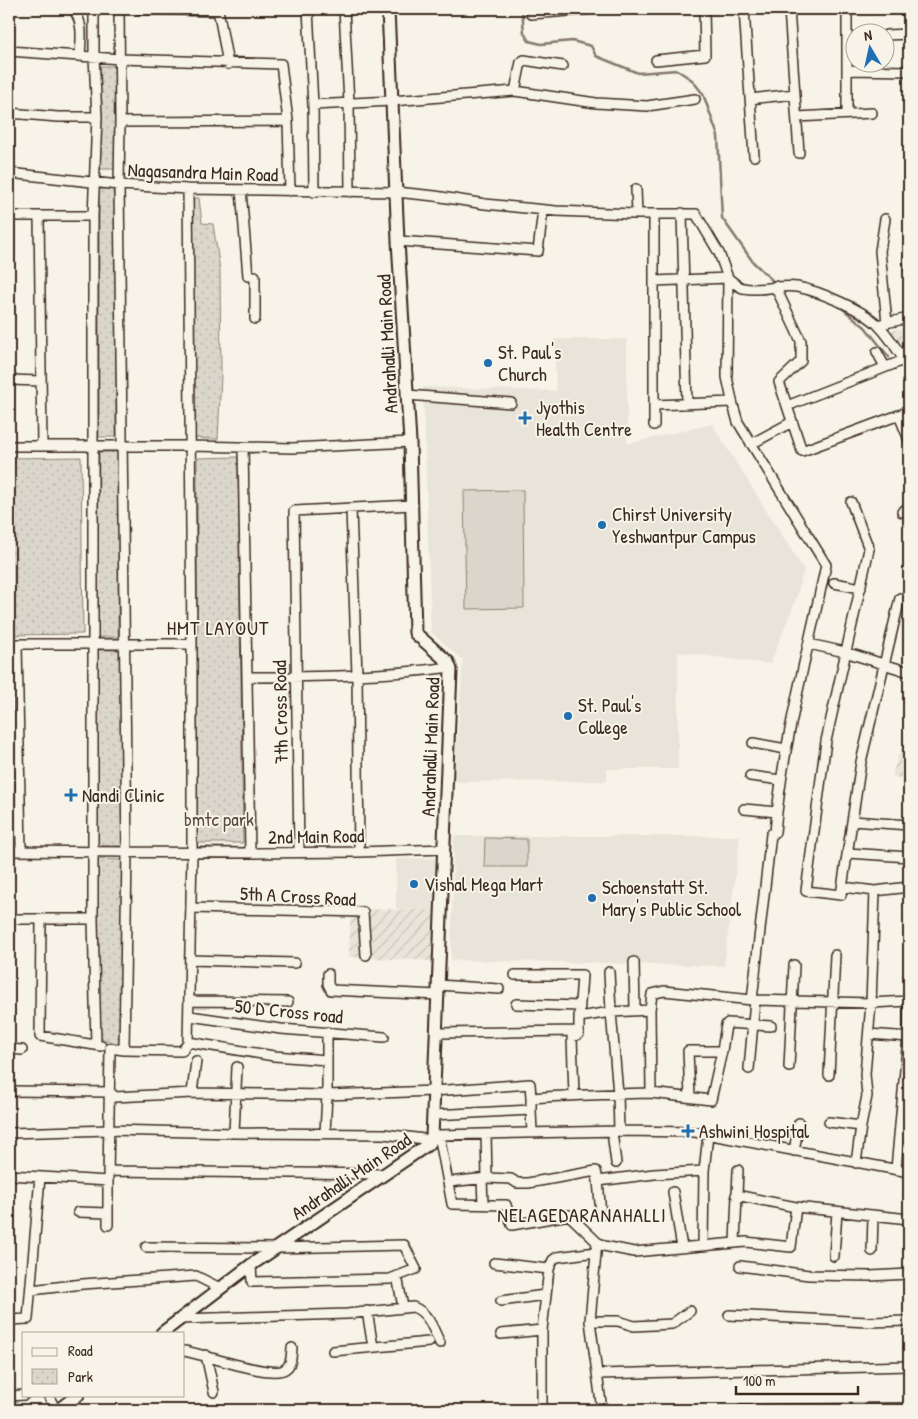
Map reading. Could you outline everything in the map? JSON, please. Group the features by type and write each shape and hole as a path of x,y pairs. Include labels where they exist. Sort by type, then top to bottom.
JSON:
{"main road":[{"name":"Andrahalli Main Road","path":"163,1332 251,1265 435,1138 433,1114 451,666 415,633 413,505 398,241 388,9"},
{"path":"57,1410 77,1396"}],"street":[{"path":"74,9 81,26 80,56"},
{"path":"94,9 97,117 93,216 92,919 96,1044"},
{"path":"119,9 119,185 127,853 124,1050"},
{"path":"139,9 218,10 228,64"},
{"path":"308,9 314,192"},
{"path":"344,9 350,103 350,192"},
{"path":"531,14 594,9"},
{"path":"656,60 705,56 704,9"},
{"path":"744,9 754,156"},
{"path":"789,9 799,152"},
{"path":"847,9 849,22"},
{"path":"896,35 909,34"},
{"path":"9,51 120,59 228,64 281,64 288,121 290,192"},
{"path":"515,91 521,62 524,60 563,66"},
{"path":"896,71 909,71"},
{"path":"846,114 847,72"},
{"path":"312,105 392,101 515,91 596,103 647,106 694,99"},
{"path":"750,99 795,94"},
{"path":"9,113 58,117 97,117"},
{"path":"797,117 872,114"},
{"path":"120,122 288,121"},
{"name":"Nagasandra Main Road","path":"9,173 119,185 290,192 396,192 543,210 637,214 682,213"},
{"path":"41,919 40,1036 124,1050 182,1051 188,1042 190,1016 192,852 188,189"},
{"path":"636,189 637,214"},
{"path":"241,190 248,276 255,276 255,319"},
{"path":"398,241 538,251 543,210"},
{"path":"687,404 682,213 696,214 719,253 728,278 728,377 732,402 738,422 826,565 790,728 775,832 771,834 753,1000 749,1069"},
{"path":"654,214 654,425"},
{"path":"9,216 93,216"},
{"path":"39,216 42,446"},
{"path":"787,406 904,360 883,324 880,251 886,219"},
{"path":"654,281 728,278 742,288 797,287 833,299 883,324 909,318"},
{"path":"774,286 801,341 801,361 779,382 802,451 909,411"},
{"path":"877,352 885,367"},
{"path":"9,380 41,381"},
{"path":"408,395 511,403"},
{"path":"654,405 732,402"},
{"path":"899,415 909,440"},
{"path":"752,444 792,422"},
{"path":"9,446 293,448 410,442"},
{"path":"243,447 250,853"},
{"path":"851,502 869,549 826,741 806,891 841,895 861,762 900,598"},
{"path":"359,852 357,675 351,509 413,505"},
{"name":"7th Cross Road","path":"299,852 294,511 351,509"},
{"path":"834,583 861,588"},
{"path":"21,851 20,766 14,704 13,644 192,644"},
{"path":"809,644 845,652 909,672"},
{"path":"248,677 357,675 451,666"},
{"path":"753,743 786,749"},
{"path":"9,766 20,766"},
{"path":"750,776 781,780"},
{"path":"744,809 777,812"},
{"path":"852,821 909,825"},
{"name":"2nd Main Road","path":"9,851 250,853 444,849"},
{"path":"848,854 909,856"},
{"path":"843,888 875,891 909,887"},
{"path":"856,1163 860,1126 867,1096 865,1074 871,1003 875,891"},
{"name":"5th A Cross Road","path":"191,908 363,912 366,955"},
{"path":"9,919 92,919"},
{"path":"829,1075 834,955"},
{"path":"190,960 295,963"},
{"path":"634,962 635,1010"},
{"path":"790,1067 794,965"},
{"path":"609,972 618,1094 615,1132 616,1163"},
{"path":"328,974 328,984 331,990 499,989"},
{"path":"515,975 582,976 579,1034 572,1037 574,1095"},
{"path":"651,1093 650,1010 652,994 664,991 753,1000 871,1003 909,1001"},
{"path":"896,1169 908,1037 909,993"},
{"path":"190,1001 288,1002"},
{"path":"516,1004 580,1006"},
{"path":"579,1017 611,1012 650,1010"},
{"name":"50 D Cross road","path":"190,1016 281,1030 384,1037"},
{"path":"531,1098 651,1093 711,1100 728,1023 771,1026"},
{"path":"436,1034 579,1031"},
{"path":"325,1133 327,1095 326,1032"},
{"path":"869,1034 908,1037"},
{"path":"188,1042 274,1056 327,1060"},
{"path":"108,1225 110,1048"},
{"path":"9,1049 22,1050"},
{"path":"690,1097 688,1051 722,1051"},
{"path":"192,1093 196,1061"},
{"path":"234,1133 237,1067"},
{"path":"9,1091 110,1092 115,1097 192,1093 327,1095 434,1091 530,1084 532,1133"},
{"path":"433,1114 531,1110"},
{"path":"829,1122 860,1126"},
{"path":"794,1151 799,1124"},
{"path":"9,1133 110,1130 384,1134 435,1138 486,1134 696,1132 909,1172"},
{"path":"483,1204 486,1134"},
{"path":"703,1246 704,1171 708,1135"},
{"path":"435,1138 449,1182 452,1204 506,1205 512,1224 568,1215 597,1242 604,1246 634,1252 746,1242 791,1247 796,1207"},
{"path":"735,1243 738,1170"},
{"path":"108,1171 385,1174"},
{"path":"449,1182 485,1178 511,1179 517,1183 528,1183 596,1171 601,1214"},
{"path":"598,1181 654,1174 704,1171"},
{"path":"9,1175 108,1181"},
{"path":"9,1320 28,1320 40,1177"},
{"path":"673,1192 682,1248"},
{"path":"736,1195 796,1207 909,1219"},
{"path":"78,1212 108,1212"},
{"path":"834,1256 837,1212"},
{"path":"872,1251 873,1215"},
{"path":"597,1242 590,1321 602,1410"},
{"path":"146,1247 277,1248 404,1246 416,1269 390,1279 252,1282 251,1265"},
{"path":"542,1410 542,1330 545,1295 550,1268 553,1260 557,1257 596,1252"},
{"path":"494,1263 550,1268"},
{"path":"740,1266 809,1274 870,1276 909,1274"},
{"path":"30,1290 83,1284 196,1276 220,1288"},
{"path":"397,1276 403,1307"},
{"path":"501,1301 545,1295"},
{"path":"180,1319 275,1317 413,1306 427,1315 440,1343"},
{"path":"367,1311 373,1347"},
{"path":"590,1321 618,1321 634,1326 672,1324 690,1311"},
{"path":"729,1315 868,1322 909,1321"},
{"path":"501,1334 542,1330"},
{"path":"333,1351 429,1342"},
{"path":"185,1352 206,1355 254,1369 282,1371 287,1369 290,1364 292,1348"},
{"path":"206,1355 214,1392"},
{"path":"598,1374 909,1366"},
{"path":"9,1396 22,1395"},
{"path":"49,1396 57,1410"},
{"path":"741,1410 909,1408"}],"shaded area":[{"path":"909,327 909,361 889,331"},
{"path":"554,339 627,339 627,444 712,424 804,570 795,602 770,664 678,652 678,769 607,769 607,781 454,782 463,660 431,632 423,387 556,391"},
{"path":"909,737 909,781 892,776 898,755"},
{"name":"Schoenstatt St. Mary's Public School","path":"454,836 740,836 724,966 451,960"},
{"path":"437,858 434,910 396,909 396,859"},
{"path":"351,909 434,910 433,961 349,957"}],"green space":[{"path":"100,66 116,66 115,169 100,169"},
{"path":"99,188 116,188 116,437 99,437"},
{"path":"192,198 199,198 202,223 213,224 220,270 221,375 218,439 193,438"},
{"path":"99,452 119,452 118,637 98,637"},
{"path":"81,457 83,634 9,635 9,458"},
{"name":"bmtc park","path":"238,457 243,843 197,843 197,458"},
{"path":"523,490 524,608 466,609 464,491"},
{"path":"97,650 122,650 123,846 97,846"},
{"path":"485,838 527,839 527,867 484,867"},
{"path":"97,859 124,860 121,1045 100,1038"}],"waterway":[{"path":"522,9 524,33 529,41 541,44 572,41 591,46 596,56 638,73 677,70 692,80 703,94 718,136 722,218 753,262 775,283"},
{"path":"838,305 865,327 889,357"}],"place":[{"name":"St. Paul's Church","path":"488,363"},
{"name":"Jyothis Health Centre","path":"525,418"},
{"name":"Chirst University Yeshwantpur Campus","path":"602,525"},
{"name":"St. Paul's College","path":"568,716"},
{"name":"Nandi Clinic","path":"71,795"},
{"name":"Vishal Mega Mart","path":"414,884"},
{"name":"Schoenstatt St. Mary's Public School","path":"592,898"},
{"name":"Ashwini Hospital","path":"688,1131"}],"district":[{"name":"HMT LAYOUT","path":"218,628"},
{"name":"NELAGEDARANAHALLI","path":"582,1215"}]}
